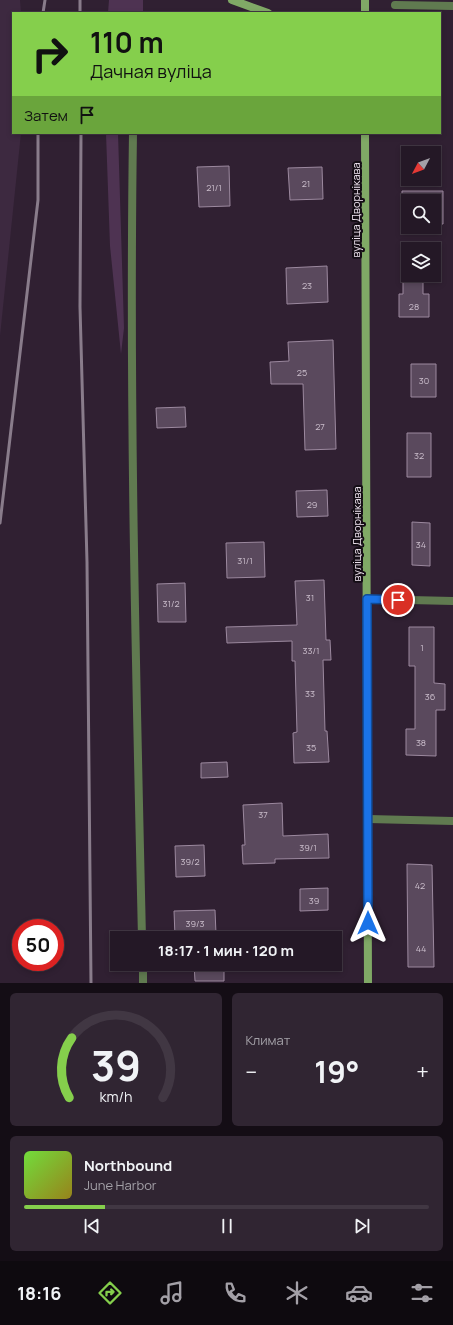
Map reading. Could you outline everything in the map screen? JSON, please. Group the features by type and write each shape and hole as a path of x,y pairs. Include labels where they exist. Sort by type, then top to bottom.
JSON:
{"main road":[{"path":"232,0 265,12"},
{"path":"365,0 365,12"},
{"name":"вуліца Дворнікава","path":"365,134 368,983"}],"street":[{"path":"395,5 453,6"},
{"path":"133,134 131,266 132,503 142,931"},
{"path":"367,599 453,601"},
{"path":"368,819 453,820"},
{"path":"142,971 143,983"}],"shaded area":[{"path":"0,0 20,0 21,12 12,12 12,134 21,134 0,336"},
{"path":"109,0 143,0 143,12 108,12"},
{"path":"106,134 118,134 124,328 121,354 110,246"}],"building":[{"path":"229,166 230,206 199,207 197,167"},
{"path":"322,167 323,199 290,200 288,168"},
{"path":"402,191 443,191 443,224 441,224 441,194 402,194"},
{"path":"327,266 328,302 287,304 286,268"},
{"path":"403,282 423,282 423,294 429,294 429,317 399,317 399,294 403,294"},
{"path":"333,340 336,449 305,450 303,384 271,384 270,362 289,361 288,342"},
{"path":"411,364 436,364 436,397 411,397"},
{"path":"185,407 186,427 157,428 156,408"},
{"path":"407,433 431,433 431,477 407,477"},
{"path":"327,490 328,516 297,517 296,491"},
{"path":"412,522 430,523 430,566 412,565"},
{"path":"264,542 265,577 227,578 226,543"},
{"path":"324,580 326,640 330,640 331,660 323,660 325,731 327,731 329,762 294,763 293,733 297,732 295,661 292,661 292,641 227,643 226,627 297,625 295,581"},
{"path":"185,583 186,622 158,622 157,584"},
{"path":"409,627 434,627 434,683 445,684 445,710 436,710 436,756 406,755 406,729 415,729 415,666 409,666"},
{"path":"227,762 228,777 201,778 201,763"},
{"path":"282,803 283,836 328,834 329,858 275,859 275,863 243,864 242,845 245,845 243,805"},
{"path":"204,845 205,876 176,877 175,846"},
{"path":"407,864 432,865 434,967 408,967"},
{"path":"328,888 328,910 300,911 300,889"},
{"path":"215,910 216,931 175,931 174,911"},
{"path":"194,971 224,971 224,981 195,981"}],"railway":[{"path":"43,12 45,0"},
{"path":"80,0 80,12"},
{"path":"0,523 38,200 38,134"},
{"path":"81,134 80,307 87,562 91,983"}],"route":[{"path":"368,923 367,599 398,600"}]}
